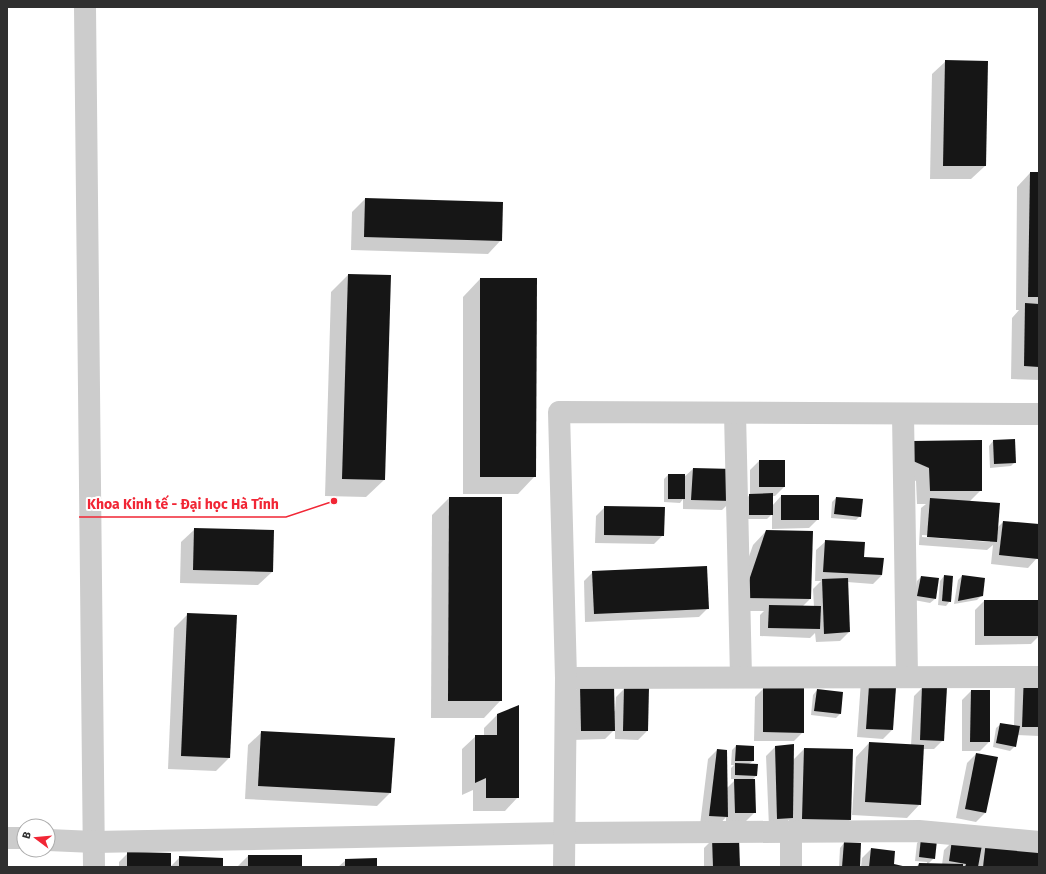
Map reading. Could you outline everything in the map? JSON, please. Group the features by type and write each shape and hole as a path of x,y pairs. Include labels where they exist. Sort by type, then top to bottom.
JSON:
{"street":[{"path":"85,7 94,867"},
{"path":"564,867 566,678 559,412 1039,414"},
{"path":"735,413 741,678"},
{"path":"903,414 907,677"},
{"path":"566,678 1039,677"},
{"path":"56,840 94,842 564,833 919,831 1039,842"},
{"path":"791,832 791,867"}],"building":[{"path":"945,60 988,61 986,166 943,166"},
{"path":"1030,172 1039,172 1039,297 1028,297"},
{"path":"365,198 503,202 502,241 364,237"},
{"path":"348,274 391,275 385,480 342,479"},
{"path":"480,278 537,278 536,477 480,477"},
{"path":"1025,303 1039,304 1039,367 1024,366"},
{"path":"1015,439 1016,463 994,464 993,440"},
{"path":"982,440 982,491 930,491 929,468 913,461 912,441"},
{"path":"759,460 785,460 785,487 759,487"},
{"path":"693,468 734,469 732,501 691,500"},
{"path":"668,474 685,474 685,499 668,499"},
{"path":"773,493 773,515 749,515 749,494"},
{"path":"781,495 819,495 819,520 781,520"},
{"path":"449,497 502,497 502,701 448,701"},
{"path":"836,497 863,499 861,517 834,514"},
{"path":"930,498 1000,503 997,542 927,537"},
{"path":"604,506 665,507 664,536 604,535"},
{"path":"1003,521 1039,524 1038,559 999,555"},
{"path":"194,528 274,530 273,572 193,570"},
{"path":"766,530 813,531 811,599 743,598"},
{"path":"825,540 865,542 864,557 884,558 882,575 823,572"},
{"path":"707,566 709,609 594,614 592,571"},
{"path":"944,575 953,576 951,602 942,601"},
{"path":"962,575 985,578 983,596 958,601"},
{"path":"921,576 939,578 936,599 917,596"},
{"path":"848,578 850,632 824,634 822,579"},
{"path":"984,600 1039,600 1039,636 984,636"},
{"path":"769,605 821,606 820,629 768,628"},
{"path":"187,613 237,615 230,758 181,756"},
{"path":"870,671 897,673 893,730 866,729"},
{"path":"1024,673 1039,673 1039,727 1022,727"},
{"path":"580,685 614,685 615,731 581,731"},
{"path":"922,686 947,687 944,741 920,740"},
{"path":"624,687 649,687 648,731 623,731"},
{"path":"763,687 804,687 804,733 763,732"},
{"path":"817,689 843,692 841,714 814,711"},
{"path":"971,690 990,690 990,742 970,742"},
{"path":"519,705 519,798 486,798 486,778 475,783 475,735 497,735 497,714"},
{"path":"1000,723 1020,726 1016,747 996,743"},
{"path":"261,731 395,738 391,793 258,786"},
{"path":"869,742 924,745 921,805 865,802"},
{"path":"794,744 793,818 777,819 775,746"},
{"path":"736,745 754,746 754,761 735,761"},
{"path":"804,748 853,749 851,820 802,819"},
{"path":"717,749 727,750 728,817 709,816"},
{"path":"976,753 998,757 986,813 965,809"},
{"path":"735,763 758,764 757,776 735,775"},
{"path":"734,779 755,779 756,813 735,813"},
{"path":"712,838 739,838 740,867 713,867"},
{"path":"921,838 937,840 935,859 919,857"},
{"path":"952,840 982,845 978,867 965,867 966,864 949,861"},
{"path":"986,841 1039,848 1039,867 983,867"},
{"path":"844,842 861,843 860,867 842,867"},
{"path":"871,848 895,851 894,864 907,867 869,867"},
{"path":"127,852 171,853 171,867 127,867"},
{"path":"248,855 302,855 302,867 248,867"},
{"path":"179,856 223,858 223,867 179,867"},
{"path":"377,858 377,867 345,867 345,859"},
{"path":"919,863 963,864 963,867 918,867"}],"place":[{"name":"Khoa Kinh tế - Đại học Hà Tĩnh","path":"334,501"}]}
